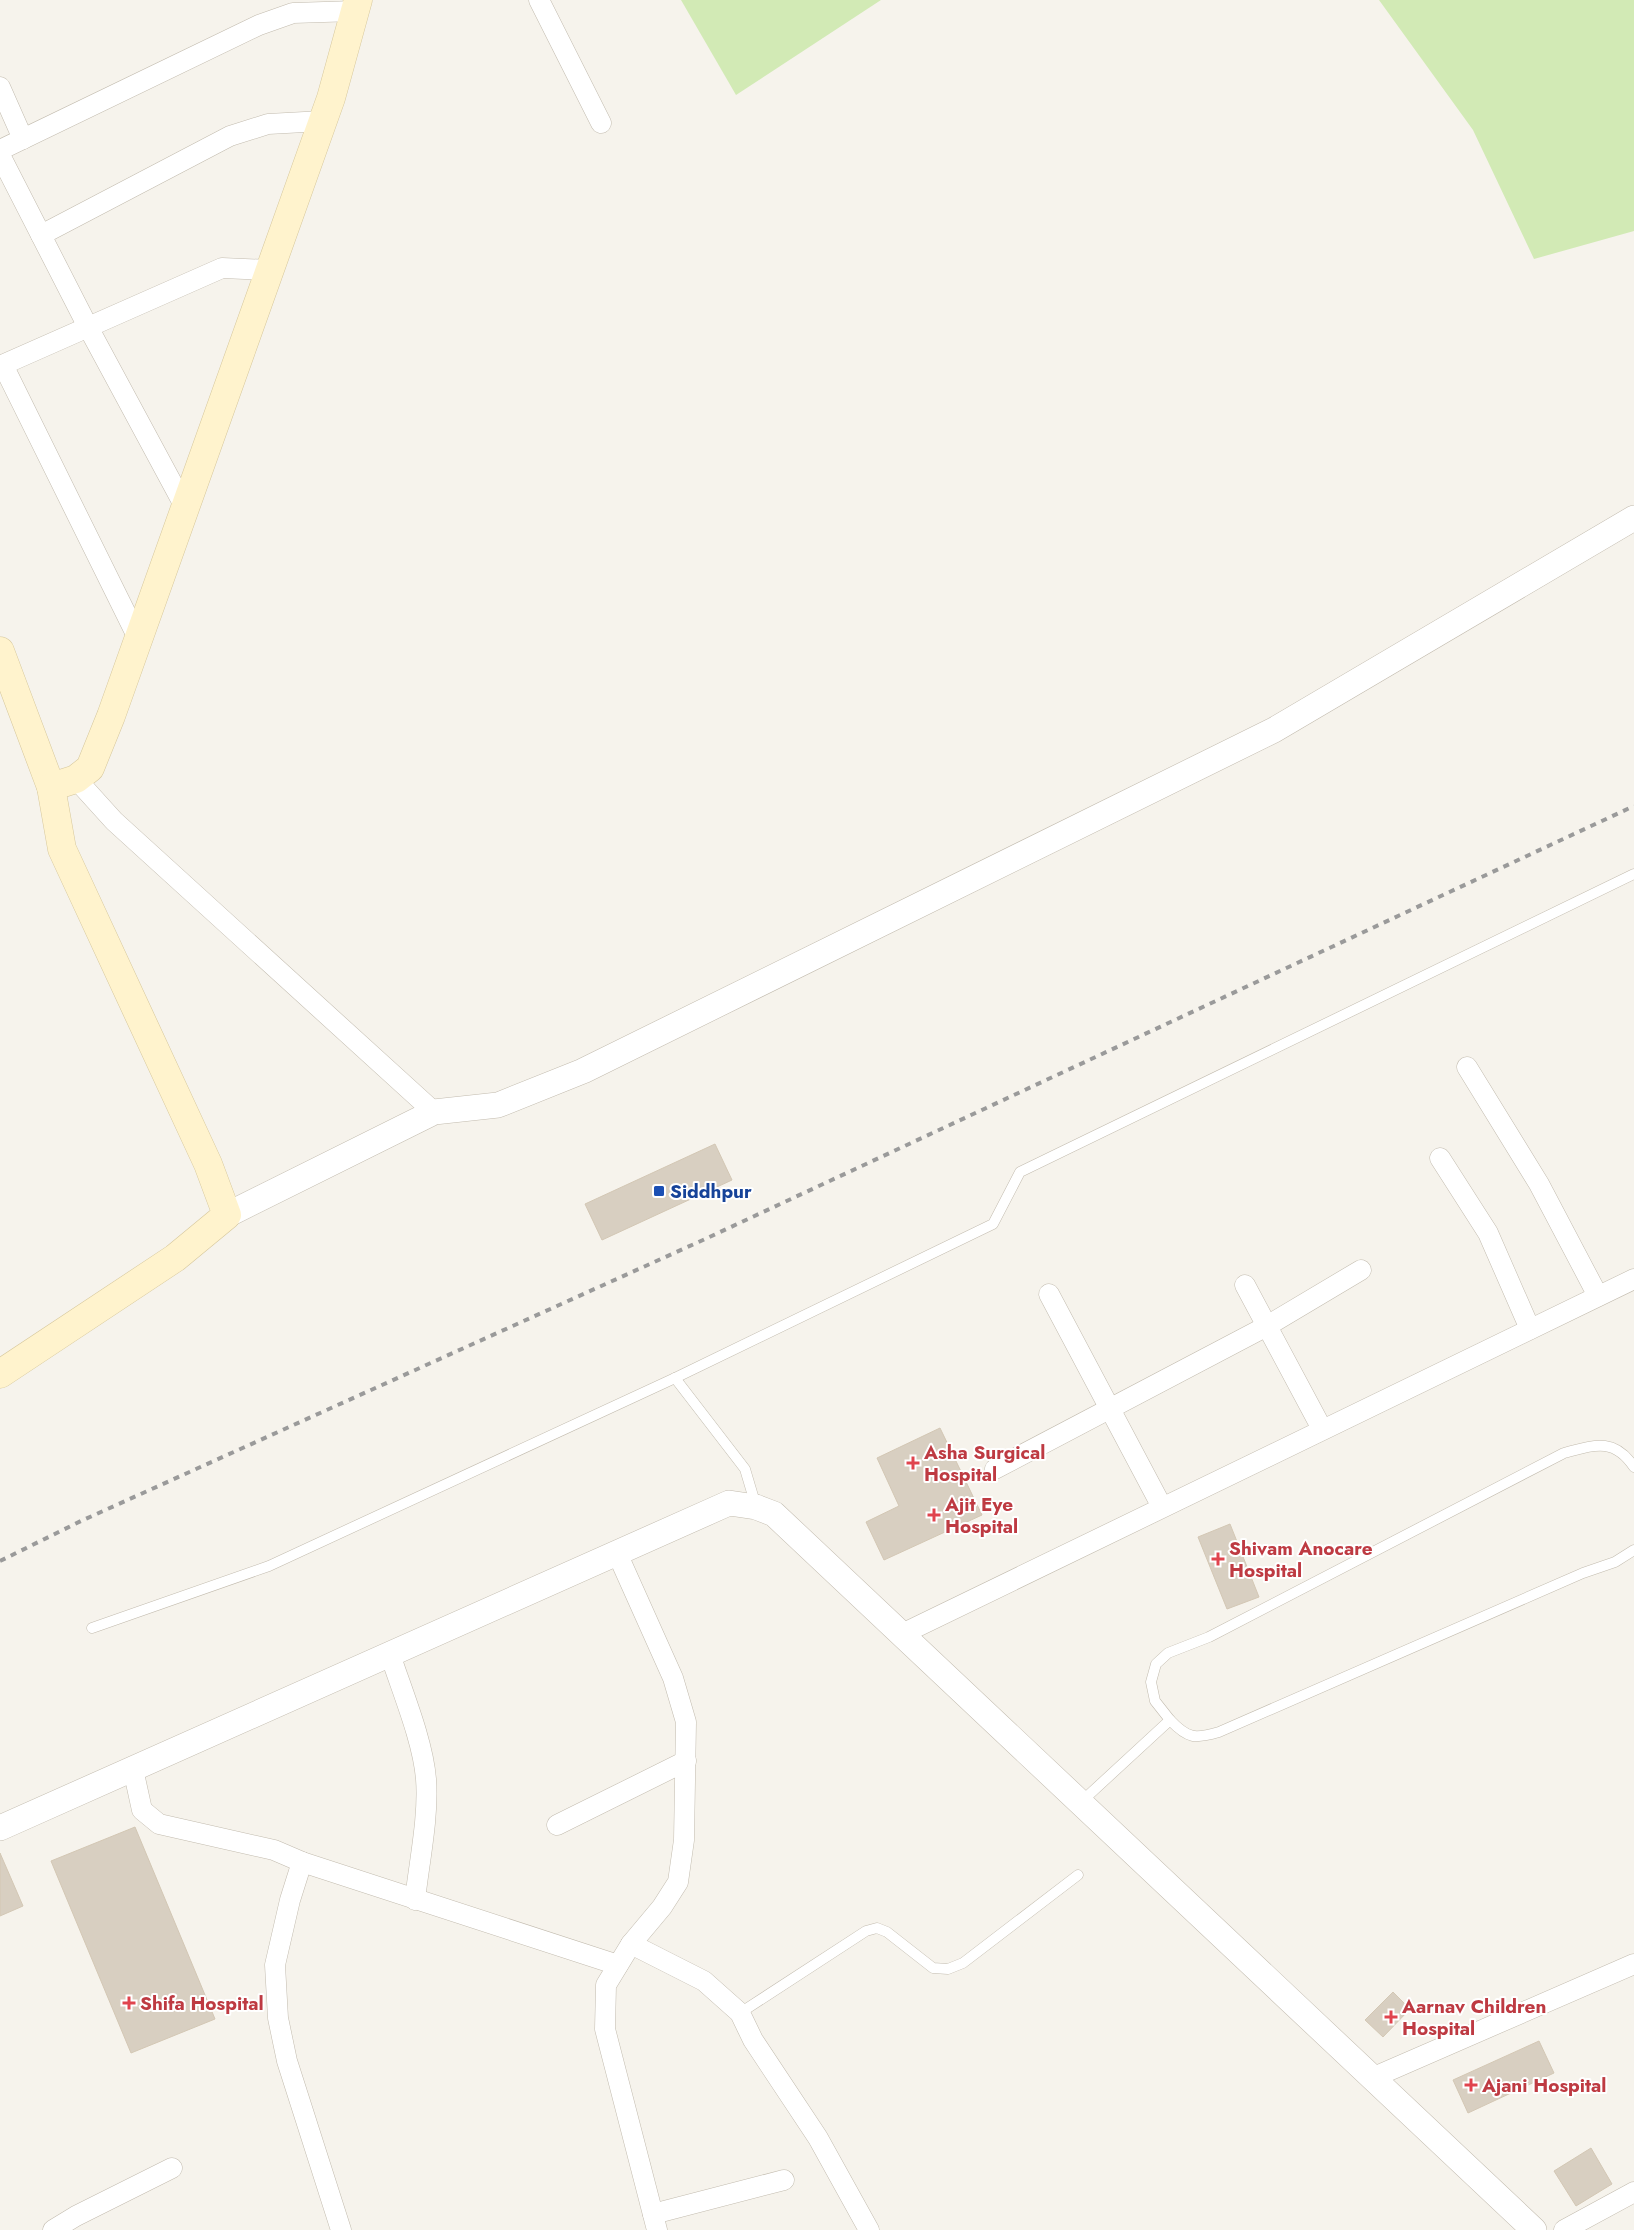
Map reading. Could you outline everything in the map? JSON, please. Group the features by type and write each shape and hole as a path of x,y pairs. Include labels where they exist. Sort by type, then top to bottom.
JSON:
{"main road":[{"path":"51,787 76,779 90,768 111,716 323,121 357,5"},
{"path":"0,651 51,787 62,849 208,1164 227,1215 175,1258 0,1374"}],"street":[{"path":"539,0 601,123"},
{"path":"0,150 259,25 293,13 357,5"},
{"path":"0,87 23,139"},
{"path":"41,235 230,136 268,124 323,121"},
{"path":"0,155 88,327 185,507"},
{"path":"138,638 2,365 222,268 270,270"},
{"path":"227,1215 434,1112 498,1105 583,1071 1274,730 1634,518"},
{"path":"76,779 114,821 434,1112"},
{"path":"1468,1067 1539,1184 1598,1296"},
{"path":"1440,1158 1488,1233 1530,1329"},
{"path":"995,1469 1267,1326 1362,1270"},
{"path":"900,1635 1634,1279"},
{"path":"1245,1285 1322,1430"},
{"path":"1049,1294 1162,1507"},
{"path":"0,1828 729,1503 756,1507 774,1514 900,1635 1534,2230"},
{"path":"617,1553 673,1678 686,1722 684,1840 678,1882 662,1907 631,1944 606,1985 605,2029 655,2222 784,2180"},
{"path":"390,1654 422,1755 426,1779 426,1807 415,1900"},
{"path":"557,1825 686,1761"},
{"path":"133,1769 142,1810 160,1824 274,1850 302,1862 415,1900 618,1965"},
{"path":"302,1862 290,1900 275,1965 278,2018 287,2061 341,2230"},
{"path":"631,1944 704,1981 740,2013 753,2040 818,2138 869,2230"},
{"path":"1372,2078 1634,1964"},
{"path":"53,2230 76,2216 172,2168"},
{"path":"1564,2230 1634,2192"}],"lane":[{"path":"92,1628 269,1566 675,1378 993,1224 1020,1172 1634,874"},
{"path":"675,1378 745,1469 756,1507"},
{"path":"1634,1467 1626,1454 1612,1446 1596,1445 1564,1452 1209,1636 1168,1653 1156,1664 1151,1682 1155,1701 1184,1734 1201,1738 1219,1732 1583,1573 1615,1562 1634,1550"},
{"path":"1080,1803 1170,1720"},
{"path":"740,2013 866,1931 878,1928 887,1932 933,1968 948,1969 963,1963 1078,1875"}],"green space":[{"path":"681,0 881,0 736,95"},
{"path":"1379,0 1634,0 1634,231 1534,259 1473,130"}],"building":[{"path":"715,1144 732,1180 602,1240 585,1204"},
{"path":"940,1428 982,1515 884,1560 866,1522 899,1506 877,1458"},
{"path":"1230,1524 1259,1597 1227,1609 1198,1537"},
{"path":"135,1827 215,2019 131,2053 51,1861"},
{"path":"0,1853 23,1906 0,1916"},
{"path":"1393,1992 1410,2009 1383,2037 1365,2020"},
{"path":"1539,2041 1554,2073 1468,2113 1453,2080"},
{"path":"1591,2148 1612,2184 1576,2206 1554,2171"}],"railway":[{"path":"0,1561 81,1521 703,1240 1634,806"}],"place":[{"name":"Siddhpur","path":"659,1191"},
{"name":"Asha Surgical Hospital","path":"913,1463"},
{"name":"Ajit Eye Hospital","path":"934,1515"},
{"name":"Shivam Anocare Hospital","path":"1218,1559"},
{"name":"Shifa Hospital","path":"129,2003"},
{"name":"Aarnav Children Hospital","path":"1391,2017"},
{"name":"Ajani Hospital","path":"1471,2085"}]}
